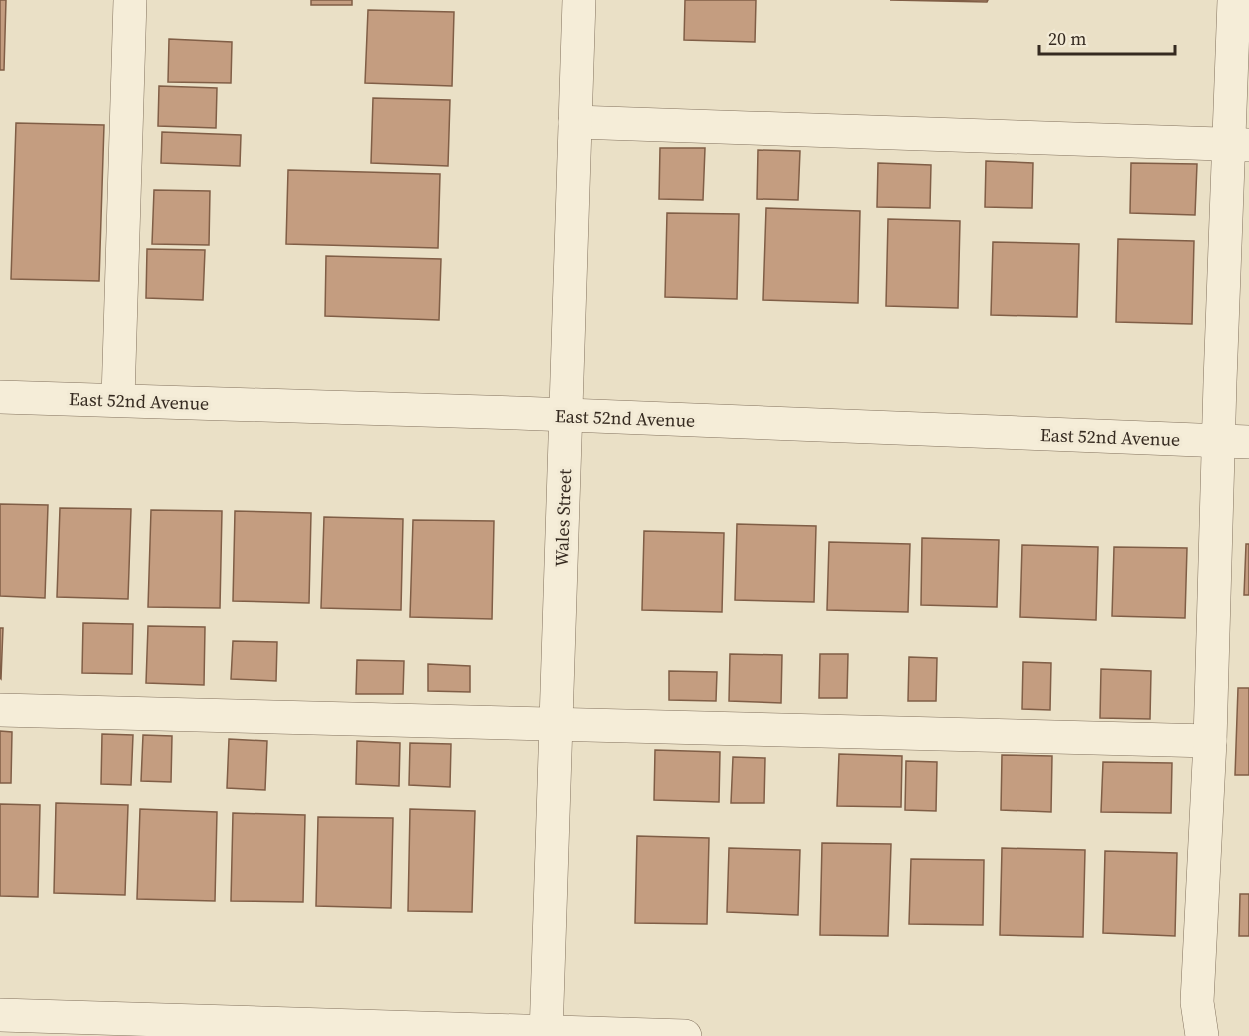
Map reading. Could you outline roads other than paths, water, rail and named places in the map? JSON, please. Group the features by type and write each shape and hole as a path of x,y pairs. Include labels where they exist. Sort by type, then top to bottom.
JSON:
{"street":[{"path":"118,399 130,0"},
{"name":"Wales Street","path":"546,1034 579,0"},
{"path":"1202,1036 1197,1002 1210,741 1234,441 1220,382 1240,145 1234,0"},
{"path":"575,122 1240,145"},
{"name":"East 52nd Avenue","path":"0,397 567,415 1234,441"},
{"path":"0,710 1210,741"},
{"path":"0,1015 546,1034 685,1036"}]}
